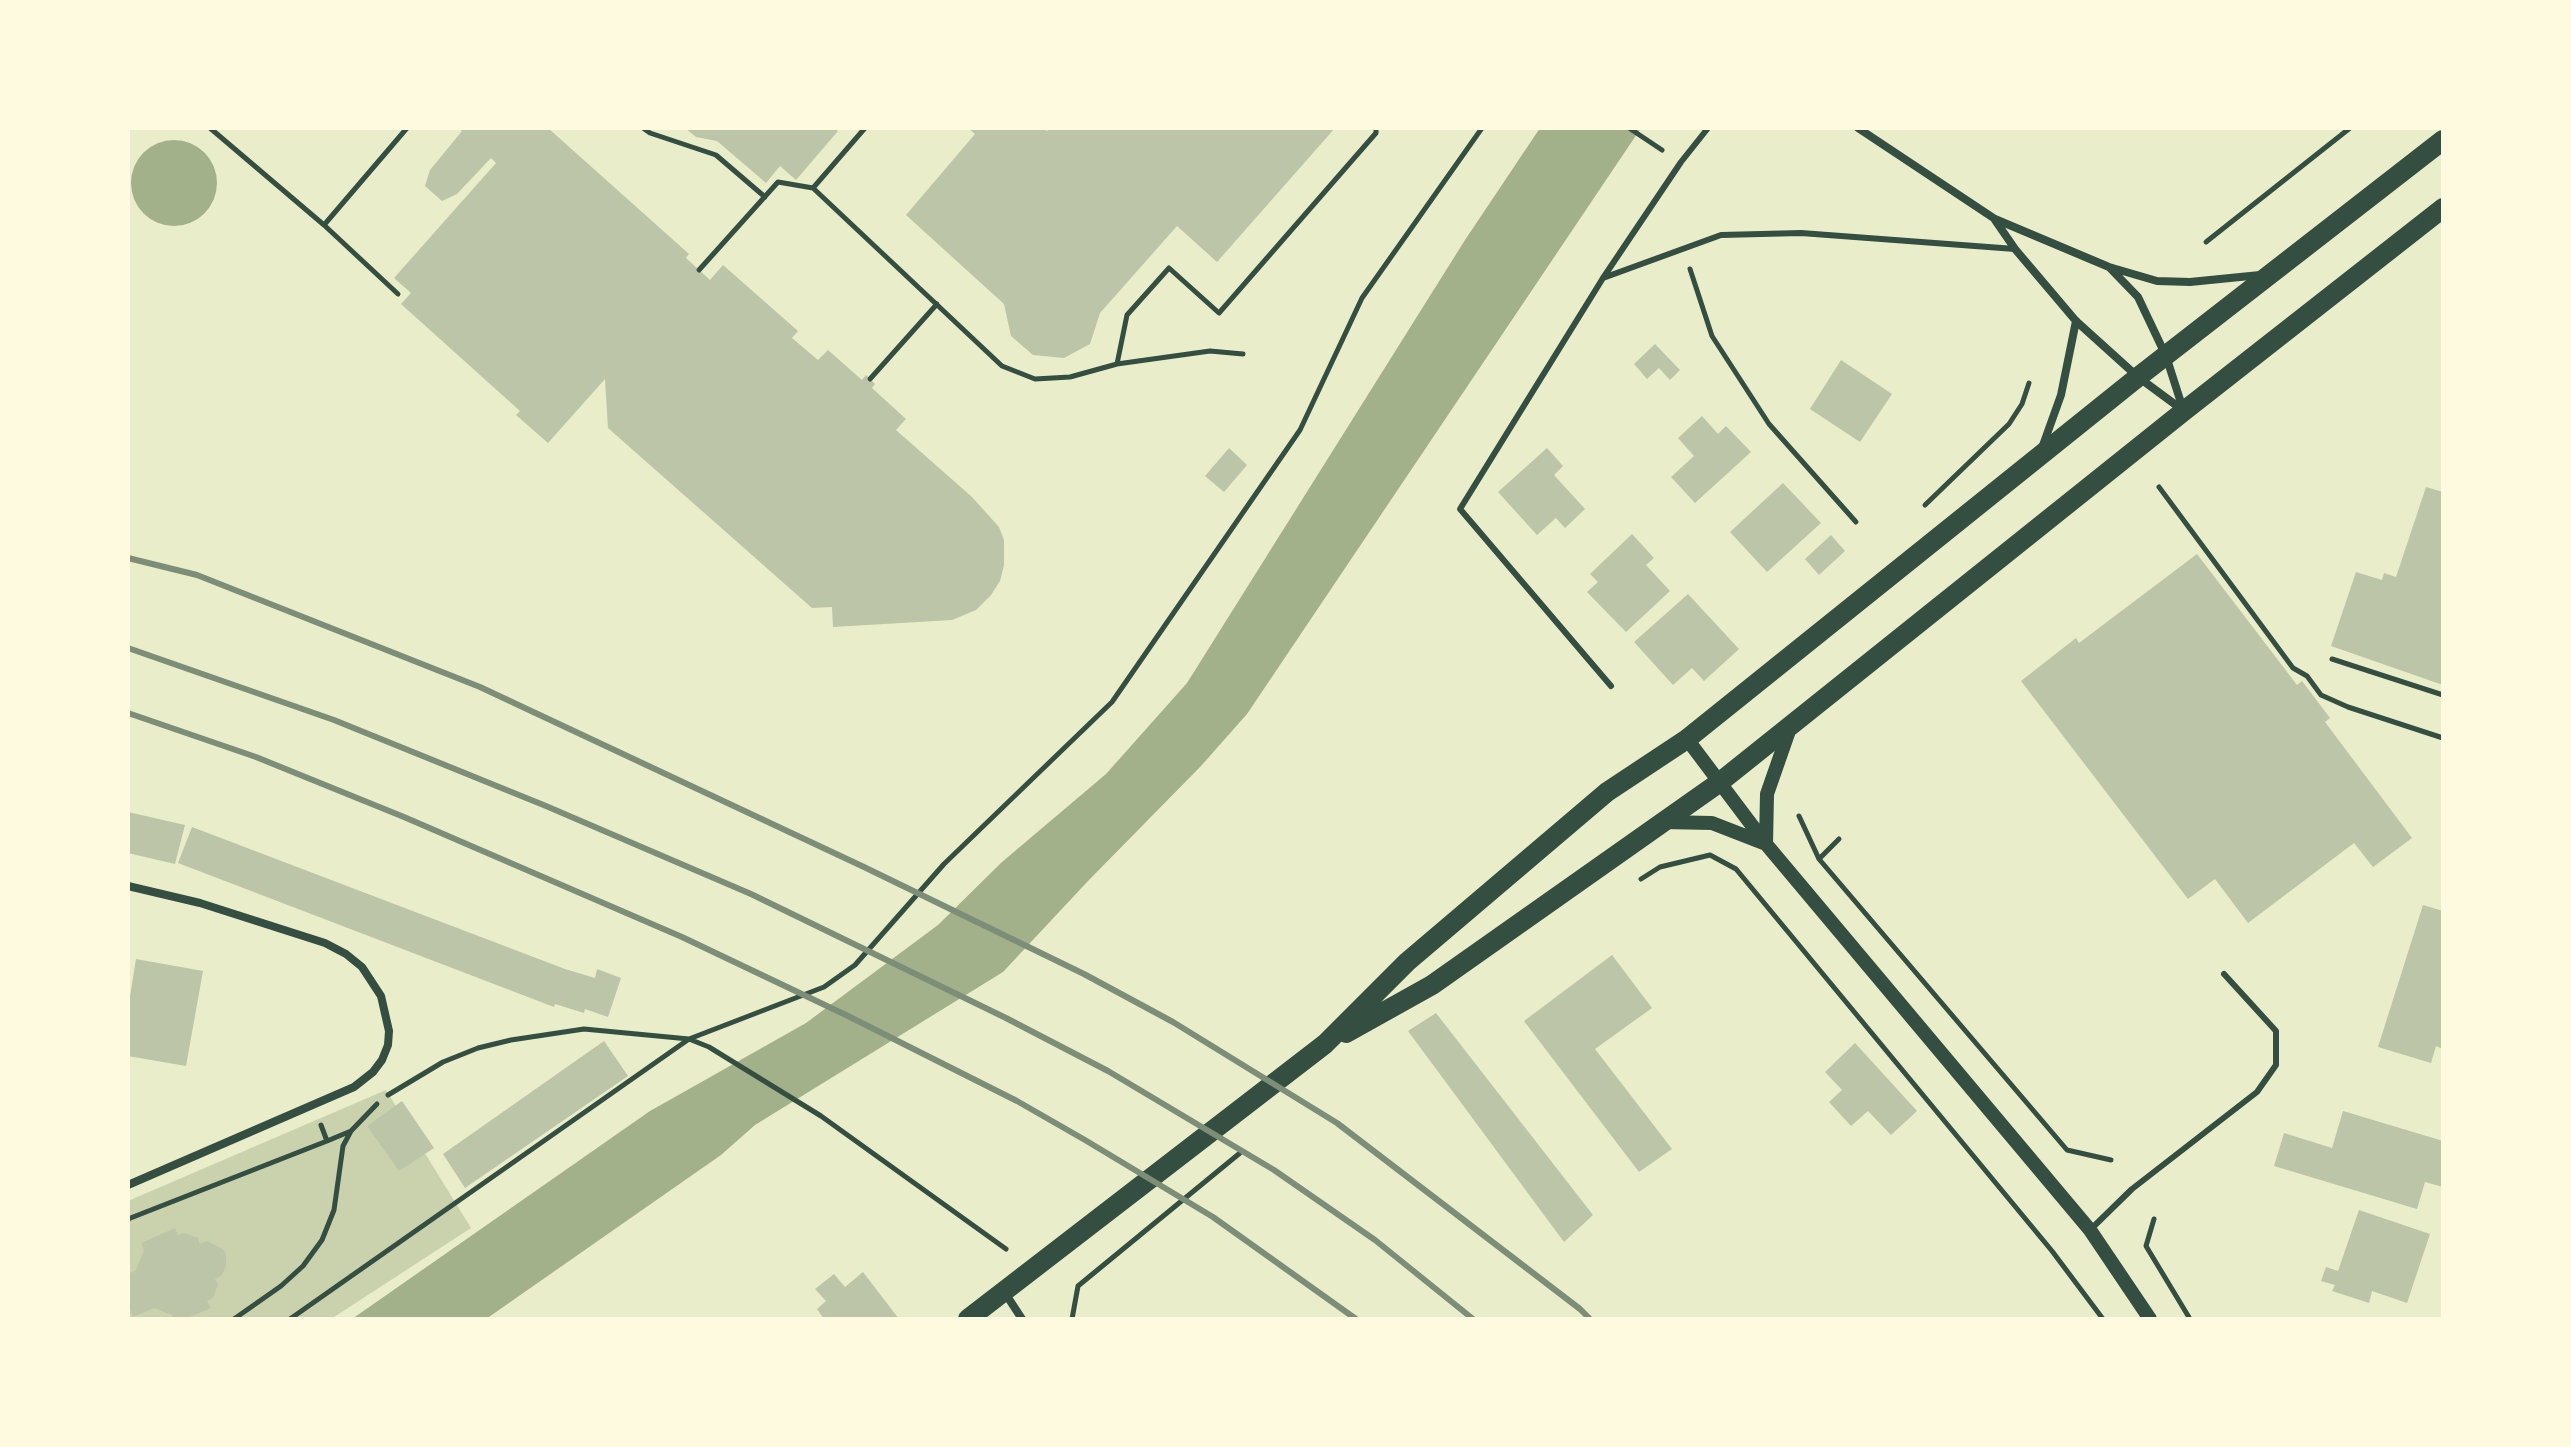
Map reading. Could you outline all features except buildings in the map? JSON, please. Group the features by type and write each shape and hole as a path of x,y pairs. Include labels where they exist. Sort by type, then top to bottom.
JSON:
{"main road":[{"path":"968,1319 1325,1044 1407,962 1607,792 1687,739 2138,377 2443,140"},
{"path":"1325,1044 1432,985 1720,782 2443,208"}],"street":[{"path":"1858,128 1995,219 2109,267 2157,281 2225,280 2269,274"},
{"path":"1995,219 2015,249 2076,321 2138,377 2184,411"},
{"path":"2109,267 2138,297 2166,356 2184,411"},
{"path":"2040,456 2061,395 2076,321"},
{"path":"1766,844 1767,794 1790,726"},
{"path":"1687,739 1766,844 2090,1230 2150,1319"},
{"path":"1663,822 1712,823 1766,844"},
{"path":"128,886 200,903 325,943 362,967 381,996 389,1031 382,1060 354,1087 128,1185"},
{"path":"1003,1291 1022,1319"}],"lane":[{"path":"1611,686 1460,509 1603,278 1681,162 1708,128"},
{"path":"1603,278 1721,235 1801,233 2015,249"},
{"path":"2090,1230 2132,1189 2257,1092 2276,1065 2276,1031 2224,974"}],"path":[{"path":"210,128 324,225 398,294"},
{"path":"324,225 407,128"},
{"path":"643,128 716,155 765,197"},
{"path":"813,188 865,128"},
{"path":"1117,364 1127,315 1169,268 1219,313 1376,133 1376,128"},
{"path":"290,1319 689,1039 824,987 855,965 944,864 1112,702 1300,430 1362,298 1482,128"},
{"path":"1629,128 1649,142"},
{"path":"2206,242 2350,128"},
{"path":"699,270 778,182 813,188 1002,366 1035,379 1070,377 1117,364 1210,351 1243,354"},
{"path":"1683,249 1712,336 1769,424 1856,522"},
{"path":"870,379 937,304"},
{"path":"2159,487 2293,668 2307,676 2321,695 2443,738"},
{"path":"2332,659 2443,695"},
{"path":"1799,816 1819,859 2067,1150 2111,1160"},
{"path":"1819,859 1839,839"},
{"path":"1634,883 1660,867 1710,855 1736,869 2052,1251 2103,1319"},
{"path":"234,1319 281,1286 303,1266 322,1240 334,1210 343,1146 366,1114 411,1079 478,1048 584,1029 689,1039 709,1047 821,1116 1006,1249"},
{"path":"313,1105 327,1141"},
{"path":"128,1219 351,1131"},
{"path":"1072,1319 1078,1286 1250,1144"},
{"path":"2154,1219 2146,1246 2190,1319"}],"shaded area":[{"path":"1540,128 1641,128 1247,714 1003,972 755,1125 721,1155 486,1319 352,1319 650,1111 806,1023 938,925 1002,862 1106,774 1187,683 1465,240"},
{"path":"174,140 190,144 204,153 213,167 217,183 213,199 204,213 190,222 174,226 158,222 144,213 135,199 131,183 135,167 144,153 158,144"},
{"path":"386,1090 471,1228 331,1319 128,1319 128,1201"}],"railway":[{"path":"128,558 197,575 480,687 1084,974 1173,1022 1337,1123 1590,1319"},
{"path":"128,648 334,720 546,806 751,894 1006,1018 1108,1071 1274,1170 1375,1240 1473,1319"},
{"path":"128,713 256,757 404,817 682,937 848,1016 1017,1101 1085,1140 1213,1217 1356,1319"}]}
